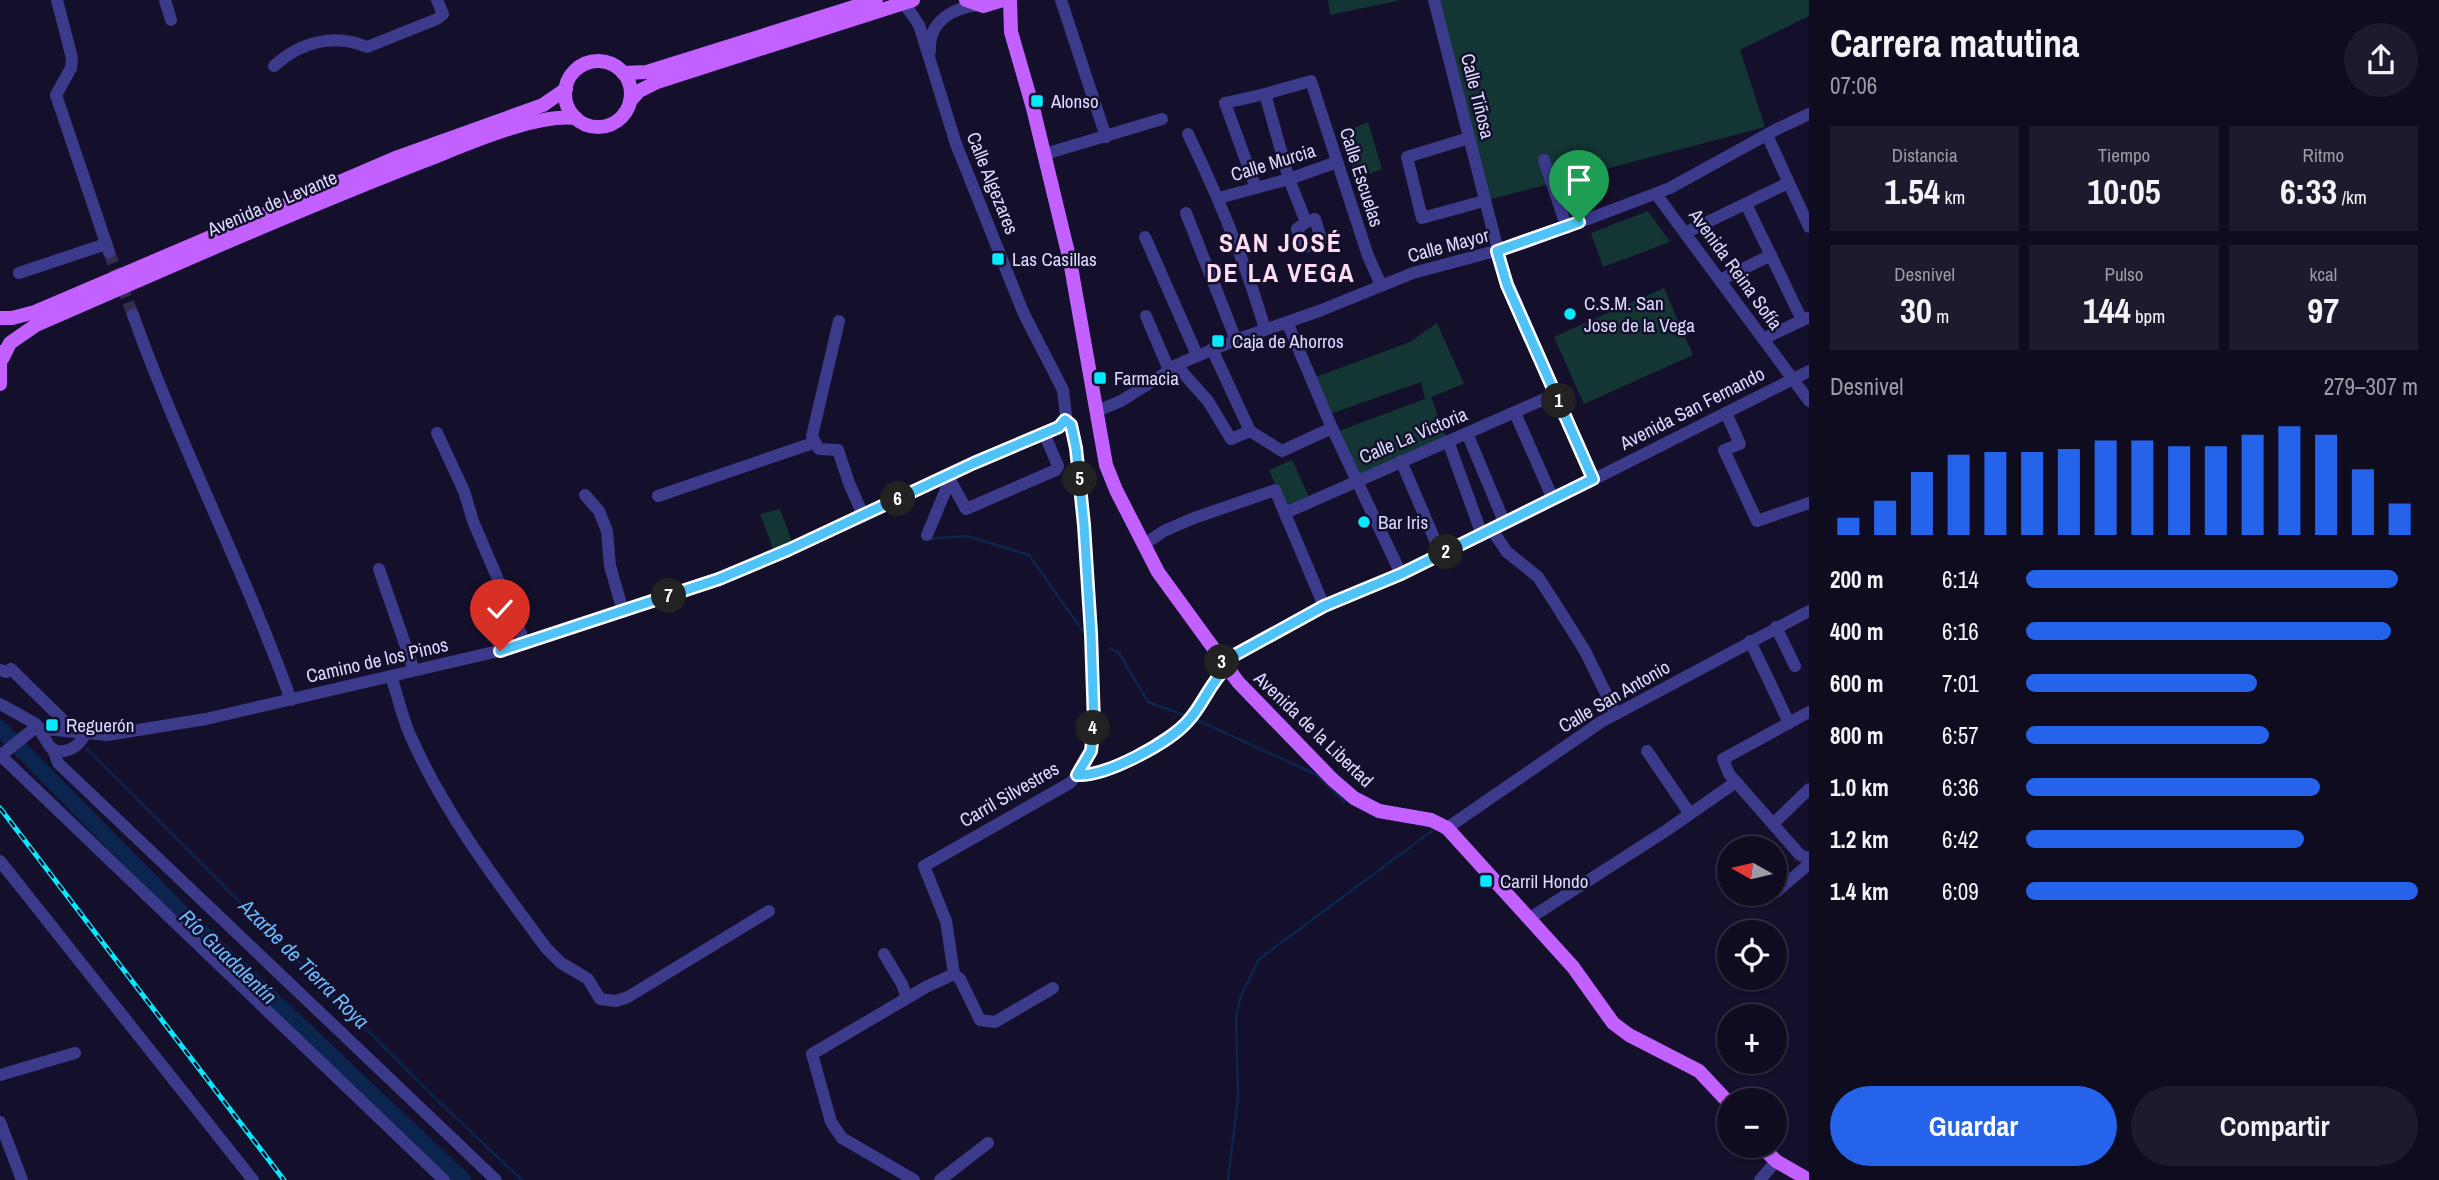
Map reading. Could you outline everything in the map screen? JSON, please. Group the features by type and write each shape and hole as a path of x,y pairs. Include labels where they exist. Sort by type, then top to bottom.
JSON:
{"main road":[{"path":"622,73 647,72 876,0"},
{"path":"977,4 1003,0"},
{"name":"Avenida de la Libertad","path":"1010,0 1011,32 1045,154 1072,271 1108,472 1163,580 1224,665 1266,712 1354,799 1379,811 1431,820 1447,828 1573,967 1613,1023 1629,1035 1699,1071 1717,1090"},
{"path":"630,101 629,83 622,73 607,63 589,63 574,72 566,89 566,102 576,118 591,126 608,125 622,116 639,91 657,82 905,1"},
{"name":"Avenida de la Libertad","path":"977,4 1004,20 1011,32"},
{"name":"Avenida de Levante","path":"0,318 35,312 398,157 543,105 566,89"},
{"name":"Avenida de Levante","path":"1,356 10,343 36,325 312,206 445,152 538,120 576,118"},
{"path":"0,384 1,356"},
{"path":"1773,1158 1809,1180"}],"street":[{"path":"19,273 107,248 74,141 56,95 71,68 72,58 57,0"},
{"path":"165,0 171,20"},
{"path":"274,66 287,54 318,41 351,40 367,47 437,19 443,15 437,0"},
{"path":"1061,0 1106,137"},
{"name":"Calle Tiñosa","path":"1434,0 1507,285 1593,479"},
{"name":"Calle Algezares","path":"905,1 919,25 953,135 1011,283 1063,390 1067,410 1065,420"},
{"path":"930,58 930,39 938,22 955,11 977,4"},
{"name":"Calle Escuelas","path":"1265,94 1311,80 1368,256 1381,285"},
{"path":"1256,188 1224,103 1265,94 1289,179 1306,222"},
{"name":"Calle Mayor","path":"1097,411 1121,401 1172,368 1212,349 1421,270 1497,251 1656,194 1809,114"},
{"path":"1045,154 1162,119"},
{"path":"1188,134 1219,198 1248,271 1265,329"},
{"path":"1767,135 1809,226"},
{"path":"1469,138 1407,157 1422,218 1484,201"},
{"path":"1544,160 1567,228"},
{"name":"Calle Murcia","path":"1219,198 1289,179 1337,162"},
{"path":"1685,233 1788,183"},
{"name":"Avenida Reina Sofía","path":"1656,194 1809,401"},
{"path":"1746,204 1806,318 1763,339"},
{"path":"1185,213 1236,340"},
{"path":"1145,237 1197,355"},
{"path":"1720,280 1771,255"},
{"path":"133,315 159,389 273,650 291,700"},
{"path":"1146,316 1172,368 1208,401 1231,439 1250,431"},
{"path":"839,321 812,436 813,443 819,449 838,450 863,515"},
{"path":"1287,322 1332,428 1401,574"},
{"path":"1212,349 1250,431 1282,451 1332,428"},
{"name":"Avenida San Fernando","path":"1224,665 1324,606 1401,574 1487,533 1809,371"},
{"name":"Calle La Victoria","path":"1285,513 1556,394"},
{"path":"1515,413 1553,499"},
{"path":"1726,413 1740,444 1724,450 1757,521 1809,503"},
{"name":"Camino de los Pinos","path":"32,730 107,735 206,719 525,643 719,579 1059,427 1065,420"},
{"name":"Carril Silvestres","path":"954,974 946,921 924,866 1070,783 1091,751 1094,723 1091,634 1078,458 1071,425 1065,420"},
{"path":"437,433 464,491 473,521 525,643"},
{"path":"949,477 966,509 1056,470 1058,466 1044,433"},
{"path":"1467,433 1505,524"},
{"path":"1448,441 1487,533 1538,577 1585,651 1616,714"},
{"path":"658,496 813,443"},
{"path":"1401,461 1441,554"},
{"path":"927,536 949,477"},
{"path":"1143,545 1164,531 1194,518 1275,490 1324,606"},
{"path":"585,495 599,511 607,531 610,566 624,611"},
{"path":"379,569 414,670"},
{"name":"Calle San Antonio","path":"1447,828 1616,714 1809,611"},
{"path":"1776,627 1795,666"},
{"path":"1750,641 1790,723"},
{"path":"1077,775 1086,776 1117,767 1186,724 1224,665"},
{"path":"0,670 6,672 11,669 64,721 68,731"},
{"path":"391,676 410,736 440,794 475,851 547,949 561,963 588,979 600,999 616,1001 628,997 769,911"},
{"path":"0,704 34,723 32,730 3,755 443,1180"},
{"path":"1809,712 1723,759 1729,774 1800,855 1809,858"},
{"path":"32,730 60,752 79,744 85,734"},
{"path":"53,749 58,763 496,1180"},
{"path":"1647,751 1690,814"},
{"path":"1530,919 1736,782"},
{"path":"1773,824 1809,789"},
{"path":"0,861 253,1180"},
{"path":"1787,883 1809,864"},
{"path":"884,954 907,998"},
{"path":"914,1180 842,1138 831,1122 812,1054 907,998 954,974 960,979 980,1020 995,1022 1053,988"},
{"path":"0,1075 75,1052"},
{"path":"0,1122 22,1180"},
{"path":"940,1180 988,1143"},
{"path":"1760,1180 1776,1161"}],"green space":[{"path":"1328,0 1401,0 1330,15"},
{"path":"1433,0 1809,0 1809,16 1740,50 1765,127 1484,201"},
{"path":"1368,122 1382,169 1357,179 1341,133"},
{"path":"1648,211 1670,242 1603,267 1591,233"},
{"path":"1664,288 1693,355 1584,404 1554,337"},
{"path":"1437,323 1464,384 1431,397 1447,440 1357,478 1336,432 1425,399 1421,382 1330,414 1313,378 1410,342"},
{"path":"1292,460 1310,499 1286,511 1269,470"},
{"path":"780,509 792,542 774,551 760,514"}],"waterway":[{"path":"923,539 967,536 1029,555 1087,637"},
{"path":"1110,648 1119,653 1148,702 1184,715"},
{"path":"1197,720 1317,775 1345,802"},
{"name":"Río Guadalentín","path":"0,728 198,929 463,1180"},
{"name":"Azarbe de Tierra Roya","path":"86,748 437,1100 522,1180"},
{"path":"1228,1180 1238,1097 1236,1018 1240,998 1259,959 1432,831"}],"tunnel":[{"path":"109,252 133,315"}],"railway":[{"path":"0,808 284,1180"}],"place":[{"name":"Alonso","path":"1037,101"},
{"name":"Las Casillas","path":"998,259"},
{"name":"C.S.M. San Jose de la Vega","path":"1570,314"},
{"name":"Caja de Ahorros","path":"1218,341"},
{"name":"Farmacia","path":"1100,378"},
{"name":"Bar Iris","path":"1364,522"},
{"name":"Reguerón","path":"52,725"},
{"name":"Carril Hondo","path":"1486,881"}],"district":[{"name":"SAN JOSÉ DE LA VEGA","path":"1281,258"}],"route":[{"path":"500,651 719,579 1059,427 1065,420 1071,425 1079,468 1091,634 1094,723 1091,751 1083,769 1077,775 1086,776 1117,767 1186,724 1226,668 1222,662 1324,606 1401,574 1593,479 1507,285 1497,251 1579,222"}]}
